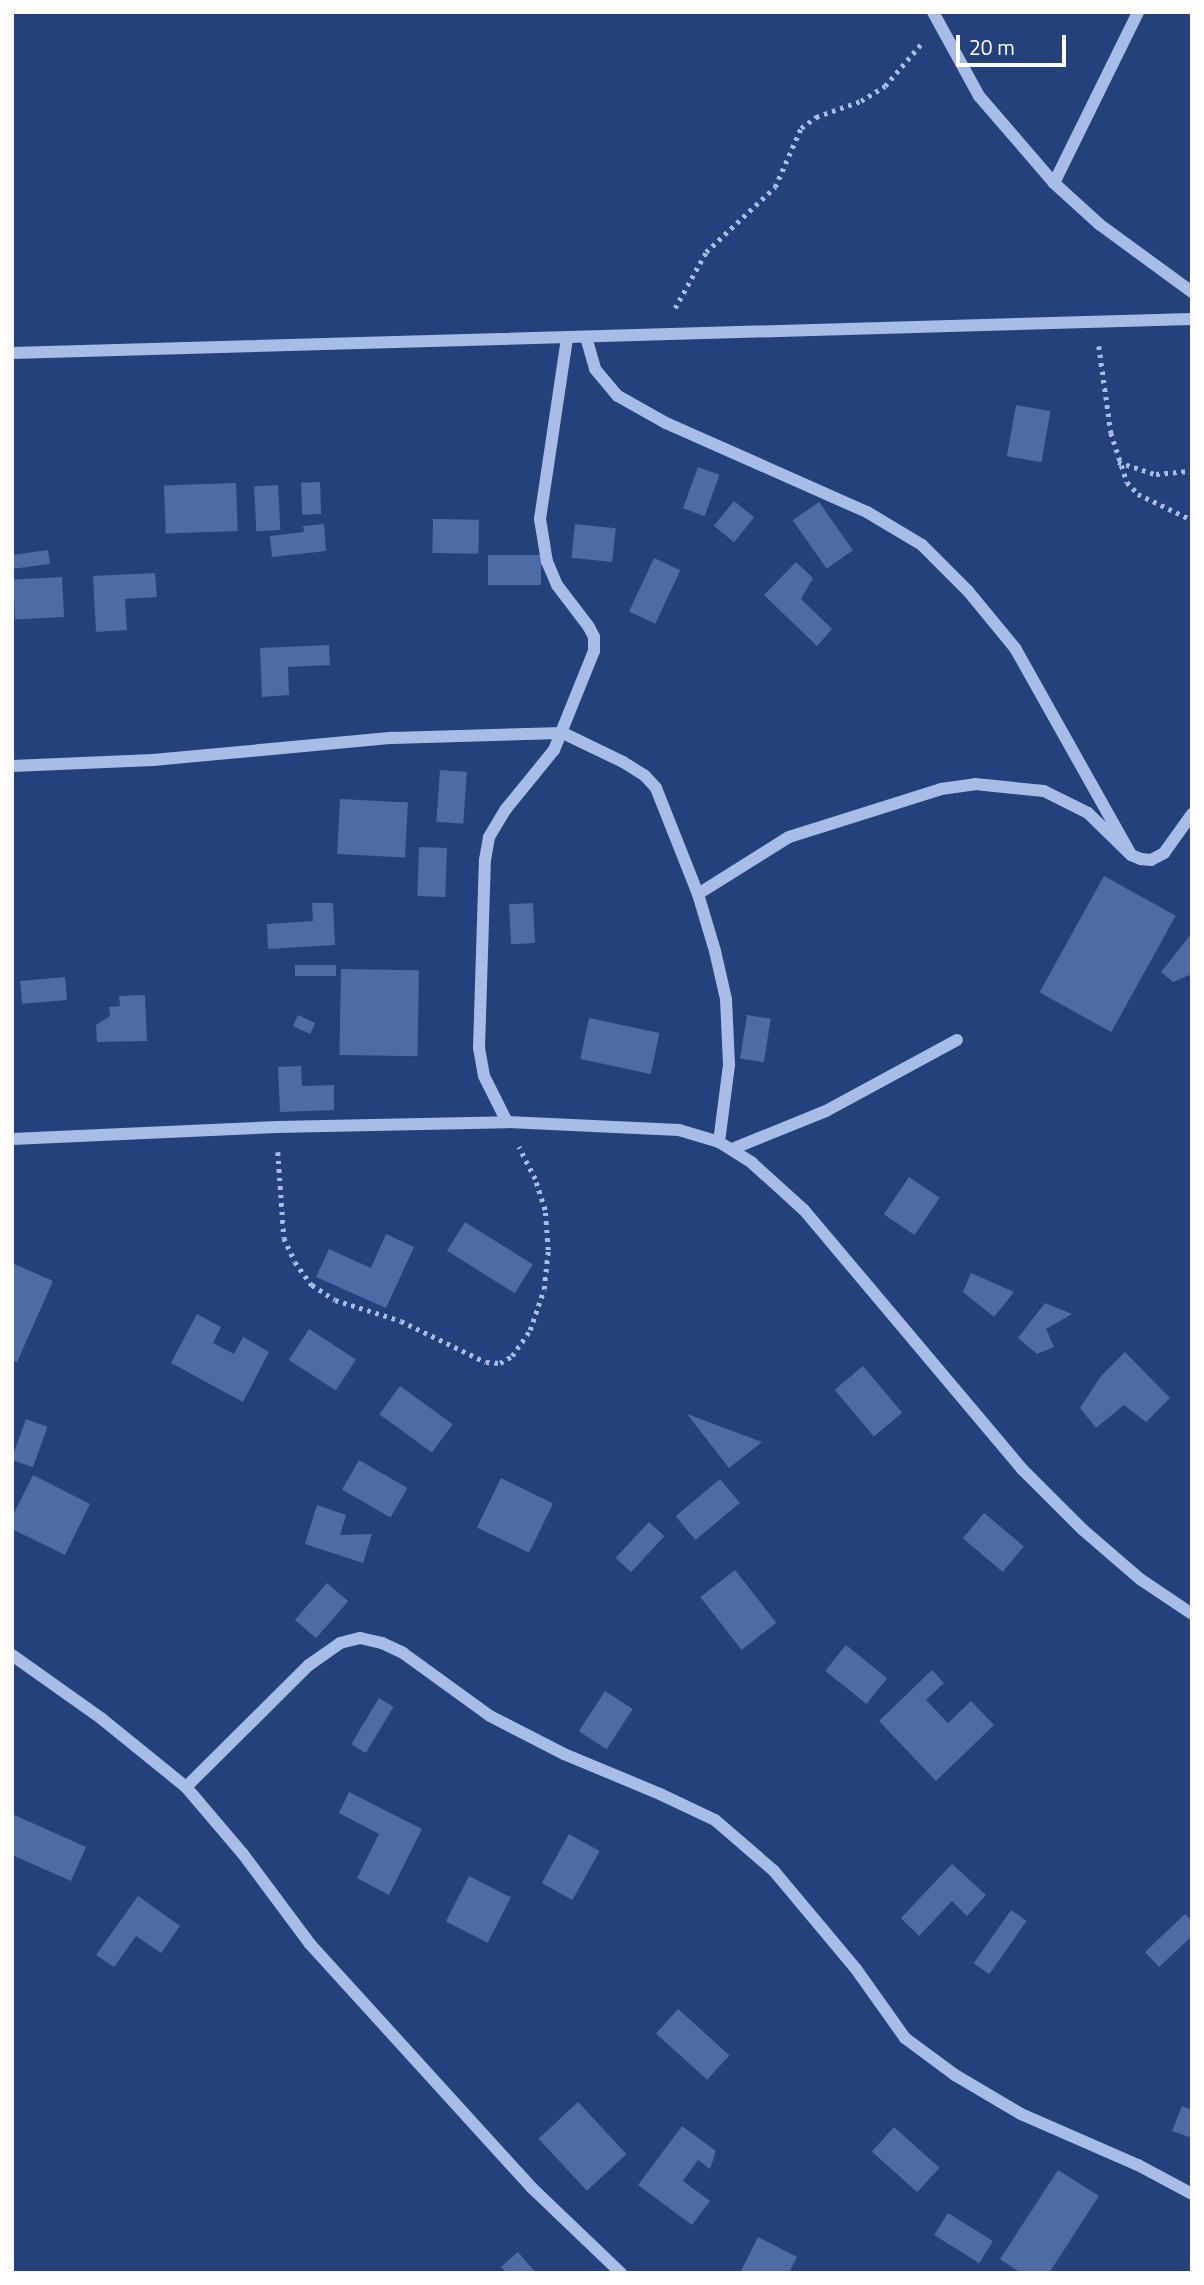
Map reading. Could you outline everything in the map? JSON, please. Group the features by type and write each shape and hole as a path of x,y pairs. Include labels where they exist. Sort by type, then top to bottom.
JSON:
{"street":[{"path":"933,12 979,96 1054,183 1099,223 1192,292"},
{"path":"1054,183 1138,12"},
{"path":"12,354 1192,319"},
{"path":"586,337 595,369 618,396 690,434 856,507 922,545 968,591 1015,648 1131,855"},
{"path":"507,1122 484,1076 479,1048 485,860 489,837 506,809 542,768 563,733 594,651 594,638 575,605 557,585 547,562 540,519 566,338"},
{"path":"12,766 153,760 392,738 563,733 623,762 645,776 656,788 698,894 726,999 729,1065 719,1142"},
{"path":"698,894 789,837 906,798 975,784 1044,791 1087,813 1131,855 1151,860 1164,853 1192,814"},
{"path":"732,1149 826,1111 957,1040"},
{"path":"12,1139 277,1127 507,1122 678,1130 719,1142 732,1149 804,1210 1021,1469 1140,1579 1192,1614"},
{"path":"187,1787 309,1665 340,1643 360,1638 382,1643 403,1653 503,1722 564,1754 660,1794 715,1821 774,1871 856,1969 905,2038 955,2075 1021,2114 1138,2165 1192,2194"},
{"path":"12,1655 102,1719 187,1787 243,1854 310,1944 532,2188 621,2273"}],"path":[{"path":"663,335 683,290 706,252 775,187 801,128 816,117 861,101 885,86 911,59 924,39"},
{"path":"1096,320 1105,402 1118,462 1127,482 1138,494 1192,520"},
{"path":"1118,462 1156,474 1192,471"},
{"path":"277,1127 284,1238 295,1262 312,1284 335,1300 401,1321 486,1362 500,1363 512,1356 530,1330 544,1289 548,1250 545,1210 535,1179 507,1122"}],"building":[{"path":"1016,405 1050,411 1041,462 1007,456"},
{"path":"698,467 720,475 705,516 683,508"},
{"path":"320,482 321,514 302,515 301,483"},
{"path":"236,483 238,531 166,533 164,486"},
{"path":"278,485 280,530 256,531 254,486"},
{"path":"734,501 754,517 734,542 714,526"},
{"path":"819,502 853,550 827,569 793,520"},
{"path":"433,519 479,520 478,554 432,553"},
{"path":"324,524 326,551 272,557 270,536 304,532 303,526"},
{"path":"575,524 616,528 612,562 571,558"},
{"path":"48,550 50,564 14,569 12,555"},
{"path":"488,555 541,555 541,585 488,585"},
{"path":"654,558 680,570 655,624 629,611"},
{"path":"796,562 813,578 801,599 832,629 817,646 764,595"},
{"path":"155,573 157,597 125,599 127,630 96,632 93,576"},
{"path":"62,577 64,617 15,620 13,580"},
{"path":"329,645 330,665 288,667 289,695 262,697 260,648"},
{"path":"440,770 467,772 463,824 436,822"},
{"path":"340,799 408,803 405,857 337,854"},
{"path":"419,847 447,848 445,897 417,896"},
{"path":"1104,876 1176,916 1111,1032 1040,992"},
{"path":"312,903 333,903 335,945 268,949 267,924 313,921"},
{"path":"533,903 535,943 511,944 509,904"},
{"path":"1192,933 1192,974 1173,982 1161,972"},
{"path":"295,965 336,965 336,976 295,976"},
{"path":"341,969 419,970 417,1056 339,1055"},
{"path":"65,977 67,1000 22,1004 20,981"},
{"path":"145,995 147,1041 97,1042 96,1025 110,1016 109,1007 120,1006 119,996"},
{"path":"298,1015 315,1023 310,1034 293,1026"},
{"path":"747,1015 771,1019 764,1062 740,1058"},
{"path":"589,1018 659,1033 651,1074 580,1059"},
{"path":"301,1066 302,1086 334,1085 334,1110 280,1112 278,1067"},
{"path":"909,1177 940,1198 915,1235 884,1214"},
{"path":"465,1222 533,1264 515,1293 447,1251"},
{"path":"386,1234 414,1247 386,1308 316,1277 329,1249 371,1268"},
{"path":"12,1263 53,1281 17,1362 12,1360"},
{"path":"971,1273 1014,1292 994,1317 963,1292"},
{"path":"1045,1303 1072,1314 1046,1329 1054,1347 1037,1354 1018,1338"},
{"path":"197,1314 221,1327 213,1343 234,1354 243,1337 269,1352 243,1402 171,1363"},
{"path":"309,1329 356,1359 336,1391 289,1360"},
{"path":"1125,1352 1170,1398 1146,1422 1124,1405 1096,1428 1080,1408 1101,1376"},
{"path":"863,1366 902,1413 874,1437 835,1390"},
{"path":"400,1386 453,1424 432,1453 379,1414"},
{"path":"687,1414 762,1442 729,1468"},
{"path":"26,1419 48,1427 33,1467 12,1460"},
{"path":"359,1460 407,1488 390,1517 342,1489"},
{"path":"33,1475 90,1504 65,1555 12,1529 12,1517"},
{"path":"501,1478 553,1503 529,1553 477,1527"},
{"path":"720,1479 740,1503 695,1540 676,1516"},
{"path":"317,1505 346,1515 340,1535 372,1534 363,1563 305,1544"},
{"path":"984,1513 1024,1546 1003,1572 963,1538"},
{"path":"649,1522 664,1536 631,1572 616,1558"},
{"path":"735,1570 776,1623 742,1650 700,1597"},
{"path":"327,1583 348,1601 316,1638 295,1620"},
{"path":"846,1645 887,1678 866,1704 825,1671"},
{"path":"932,1670 944,1683 926,1700 948,1723 971,1701 994,1725 936,1781 879,1721"},
{"path":"605,1691 633,1709 607,1749 579,1731"},
{"path":"379,1698 394,1707 366,1753 351,1744"},
{"path":"349,1792 422,1829 389,1895 357,1878 379,1834 339,1813"},
{"path":"12,1814 86,1847 71,1881 12,1855"},
{"path":"569,1834 600,1851 572,1900 542,1883"},
{"path":"952,1864 986,1895 967,1916 952,1901 919,1936 901,1918"},
{"path":"469,1876 511,1897 488,1943 446,1921"},
{"path":"138,1896 180,1926 161,1953 136,1936 114,1967 96,1955"},
{"path":"1011,1910 1027,1921 989,1974 974,1963"},
{"path":"1185,1914 1192,1921 1192,1936 1159,1967 1145,1952"},
{"path":"678,2009 729,2055 707,2080 656,2034"},
{"path":"578,2102 626,2154 587,2191 539,2139"},
{"path":"1182,2106 1192,2110 1192,2138 1172,2131"},
{"path":"682,2126 716,2151 710,2169 698,2160 683,2181 710,2201 692,2225 638,2185"},
{"path":"894,2127 939,2168 917,2192 872,2152"},
{"path":"1058,2170 1099,2196 1049,2273 1021,2273 1000,2259"},
{"path":"948,2213 993,2241 979,2263 934,2235"},
{"path":"758,2237 797,2257 789,2273 740,2273"},
{"path":"518,2252 536,2273 507,2273 501,2267"}]}
